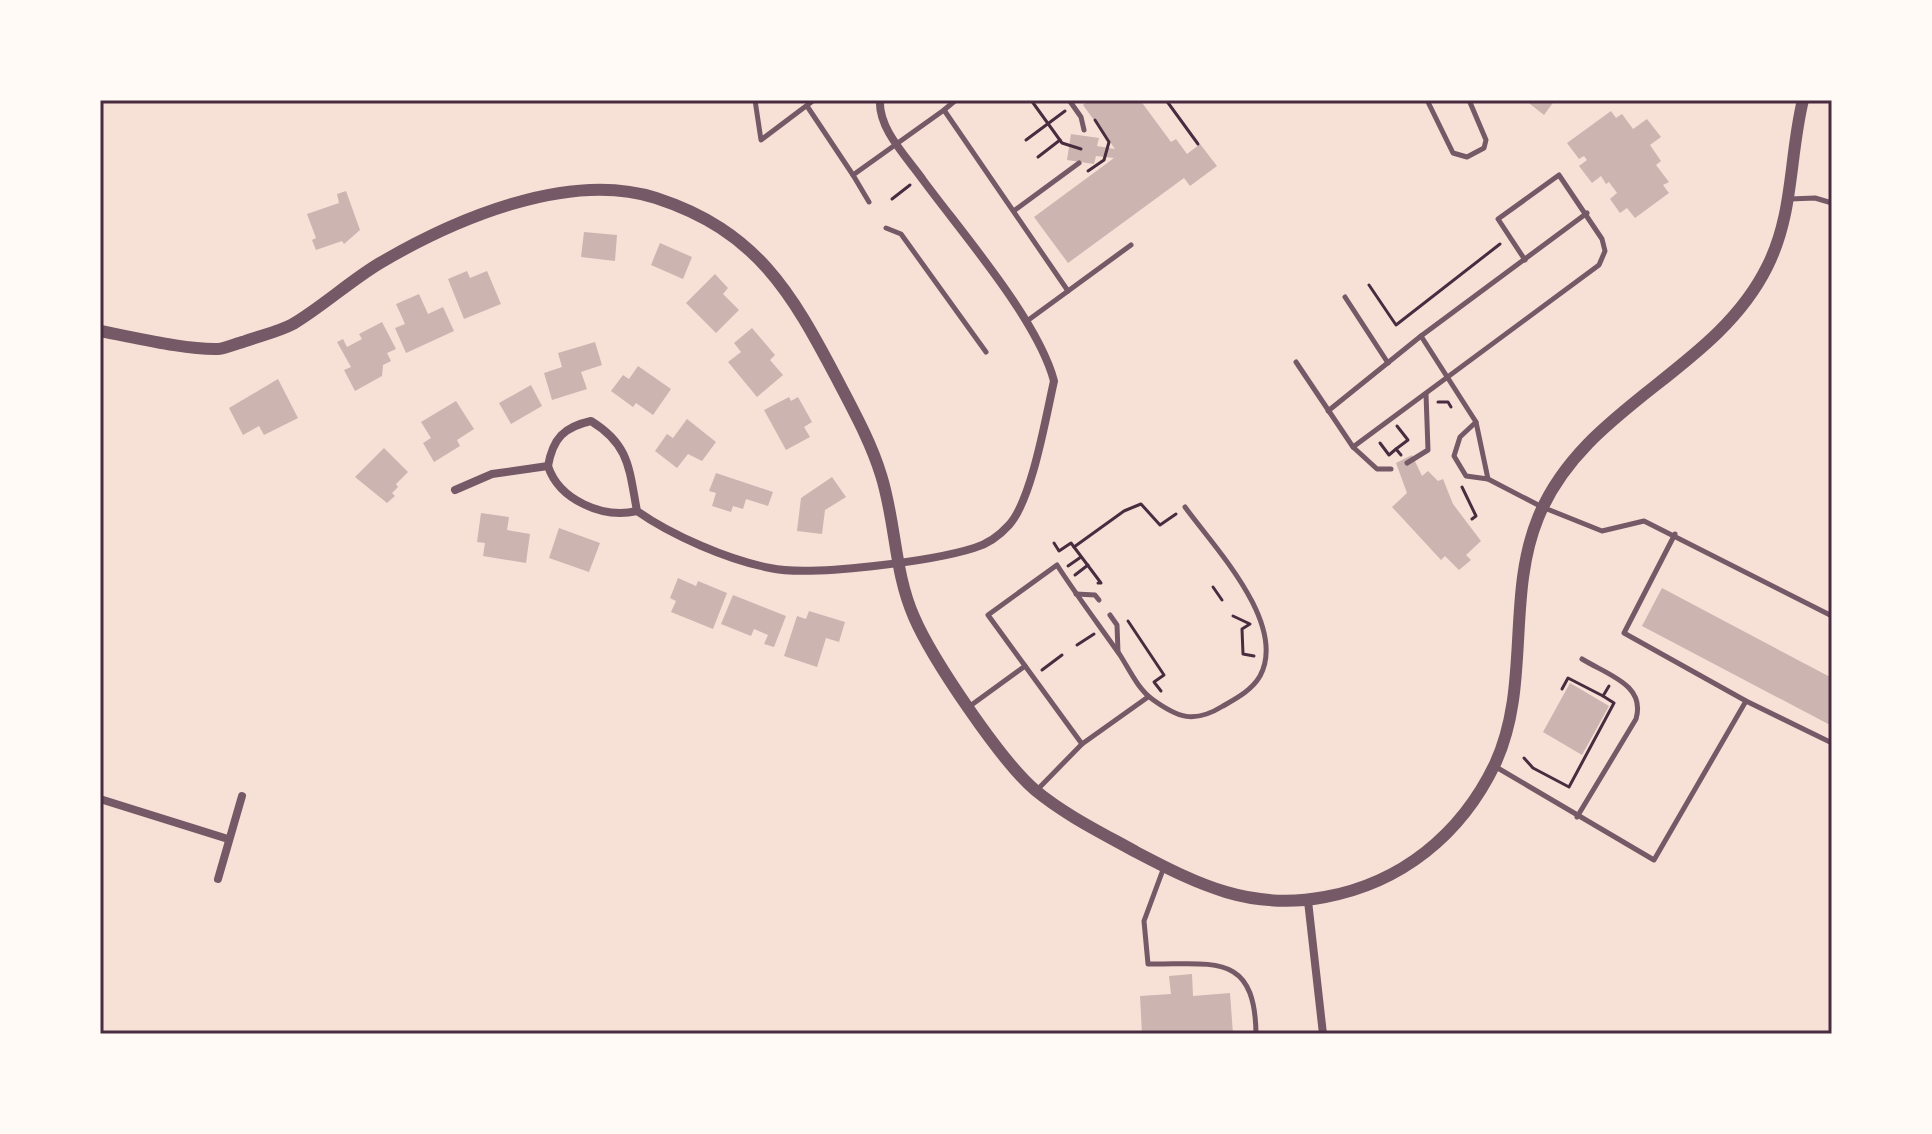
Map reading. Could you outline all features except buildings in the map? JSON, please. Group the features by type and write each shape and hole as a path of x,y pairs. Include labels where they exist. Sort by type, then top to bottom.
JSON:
{"street":[{"path":"548,466 557,437 573,425 591,421 609,432 626,454 637,511 667,532 766,567 791,572 936,557 978,548 999,536 1012,523 1027,492 1054,381 1050,365 1026,322 898,145 879,112 880,100"},
{"path":"100,331 220,349 289,327 379,263 452,227 518,201 588,190 652,196 696,215 744,245 777,276 804,316 881,473 904,593 918,626 1018,773 1036,791 1073,817 1206,888 1260,900 1308,901 1366,887 1420,859 1465,811 1494,766 1515,692 1525,566 1542,507 1564,469 1596,432 1730,322 1767,268 1784,228 1790,199 1794,135 1803,100"},
{"path":"548,466 569,497 623,514 637,511"},
{"path":"455,490 492,474 548,466"},
{"path":"218,879 242,796"},
{"path":"100,799 228,839"},
{"path":"1308,901 1323,1034"}],"lane":[{"path":"755,100 761,140 814,100"},
{"path":"853,175 956,100"},
{"path":"1427,100 1453,153 1467,157 1484,148 1486,140 1469,100"},
{"path":"1070,103 1084,130"},
{"path":"807,106 869,202"},
{"path":"944,110 1068,291"},
{"path":"1015,210 1079,163"},
{"path":"1353,447 1599,265 1605,251 1587,213 1559,175 1498,219 1525,260"},
{"path":"1790,199 1815,198 1832,203"},
{"path":"1328,411 1421,336 1587,213"},
{"path":"886,228 901,234 986,352"},
{"path":"1026,322 1131,245"},
{"path":"1345,297 1388,363"},
{"path":"1421,336 1476,422 1488,479"},
{"path":"1296,362 1353,447 1377,469 1391,469"},
{"path":"1407,463 1428,450 1426,393"},
{"path":"1476,422 1460,437 1454,456 1466,476 1488,479 1542,507 1602,531 1644,521 1832,616"},
{"path":"1082,744 988,615 1057,565 1148,697 1174,713 1195,719 1247,692 1259,678 1268,639 1259,615 1185,507"},
{"path":"1675,534 1624,633 1746,701 1832,743"},
{"path":"1076,594 1095,595 1099,600"},
{"path":"1110,615 1117,625 1118,653"},
{"path":"1577,817 1636,719 1640,705 1636,692 1582,659"},
{"path":"970,706 1025,666"},
{"path":"1036,791 1082,744 1148,697"},
{"path":"1494,766 1654,860 1746,701"},
{"path":"1164,867 1144,921 1148,964 1224,965 1246,983 1256,1004 1256,1034"}],"path":[{"path":"1031,100 1060,140 1081,149"},
{"path":"1166,100 1198,144"},
{"path":"1026,140 1070,103"},
{"path":"1081,177 1104,160 1109,142 1088,111"},
{"path":"1038,157 1060,140"},
{"path":"892,199 910,185"},
{"path":"1369,285 1396,325 1490,251"},
{"path":"1396,449 1406,438"},
{"path":"1461,483 1476,516 1472,519"},
{"path":"1074,547 1124,511 1141,504 1160,525 1177,512"},
{"path":"1054,543 1059,551 1071,543 1101,583 1086,582"},
{"path":"1213,587 1222,600"},
{"path":"1120,615 1126,618 1164,675 1154,682 1166,697"},
{"path":"1233,616 1250,624 1242,629 1243,654 1254,656 1253,662"},
{"path":"1077,645 1094,634"},
{"path":"1040,671 1062,655"},
{"path":"1524,758 1533,768 1569,787 1614,703 1568,678 1562,689"}]}
